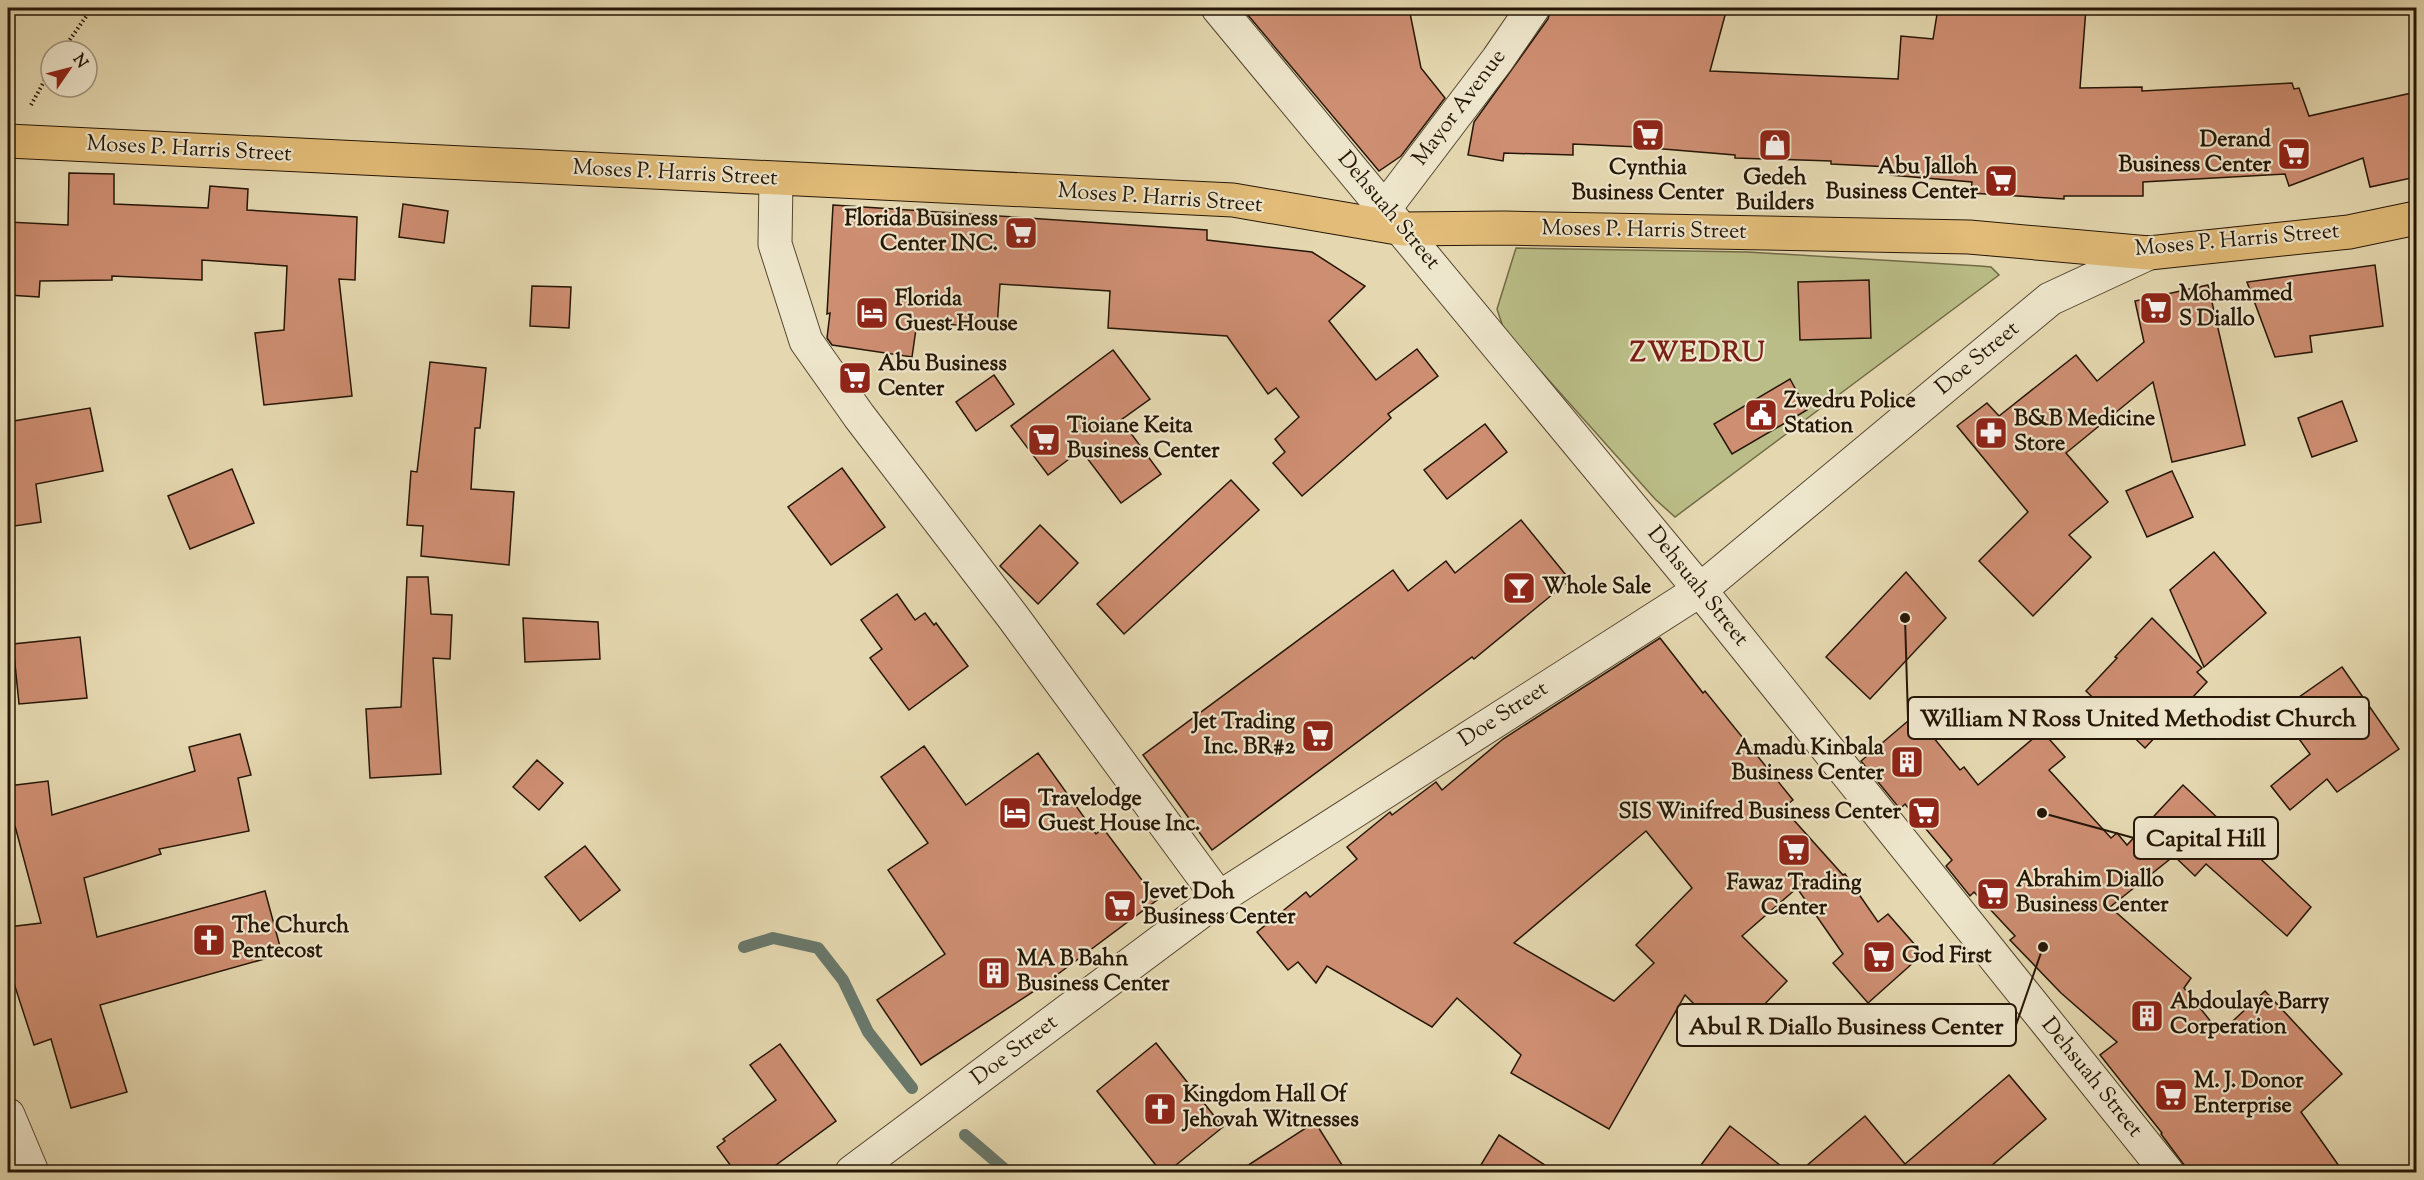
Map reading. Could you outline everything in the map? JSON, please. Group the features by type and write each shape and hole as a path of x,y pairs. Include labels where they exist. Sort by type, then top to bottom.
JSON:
{"highway":[{"name":"Moses P. Harris Street","path":"8,141 1233,200 1504,228 1970,237 2149,253 2349,232 2416,218"}],"street":[{"name":"Dehsuah Street","path":"1218,8 1700,590 2167,1173"},
{"name":"Mayor Avenue","path":"1394,218 1533,8"},
{"path":"776,179 775,244 807,341 859,416 1013,618 1219,898"},
{"name":"Doe Street","path":"852,1173 1219,898 1700,590 2050,299 2149,253"},
{"path":"8,1114 32,1173"}],"path":[{"path":"70,39 92,8"}],"green space":[{"path":"1516,248 1748,252 1991,267 1999,275 1675,517 1655,499 1504,330 1497,309"}],"building":[{"path":"1242,8 1409,8 1421,68 1445,98 1401,156 1379,171"},
{"path":"1551,8 1727,8 1710,71 1898,79 1901,36 1933,39 1938,8 2086,8 2080,88 2142,87 2142,91 2292,83 2294,89 2299,88 2309,116 2416,92 2416,177 2370,187 2363,158 2289,186 2285,174 2143,182 2143,196 2064,196 2064,199 1971,193 1972,182 1890,175 1891,167 1831,164 1831,161 1735,158 1735,155 1573,144 1573,155 1504,153 1503,161 1468,155 1474,122 1548,19"},
{"path":"69,173 114,174 114,204 208,208 210,186 248,189 247,210 357,217 355,280 339,279 352,396 264,405 255,333 284,330 287,266 202,260 202,280 112,276 112,280 40,281 39,297 8,295 8,222 68,225"},
{"path":"403,204 448,211 444,243 399,237"},
{"path":"833,205 1207,230 1207,240 1312,252 1365,286 1329,321 1376,380 1417,349 1438,376 1388,414 1391,418 1302,496 1273,463 1285,452 1275,439 1299,417 1276,388 1268,394 1227,336 1108,328 1110,291 1000,284 997,328 917,322 912,357 832,345 827,338 830,313 827,314"},
{"path":"2375,265 2383,326 2310,336 2312,352 2275,357 2247,282"},
{"path":"1869,280 1871,338 1800,340 1798,282"},
{"path":"2208,285 2245,445 2172,462 2153,382 2066,453 2108,502 2069,535 2091,557 2033,616 1979,561 2028,512 1957,426 1987,403 1999,416 2076,355 2097,381 2144,342 2135,301"},
{"path":"532,286 571,287 569,328 530,326"},
{"path":"1113,350 1150,399 1121,420 1161,474 1121,503 1081,450 1048,475 1011,426"},
{"path":"430,362 486,368 480,428 475,428 471,489 514,492 509,565 421,556 423,526 407,525 411,471 417,472"},
{"path":"994,375 1014,404 976,431 956,402"},
{"path":"1790,379 1807,410 1732,454 1714,424"},
{"path":"2342,401 2357,441 2312,457 2298,418"},
{"path":"90,408 103,471 36,484 41,522 8,527 8,422"},
{"path":"1485,424 1507,452 1447,499 1424,470"},
{"path":"842,468 885,527 831,565 788,507"},
{"path":"232,469 254,523 190,549 168,496"},
{"path":"2172,471 2193,517 2147,537 2126,491"},
{"path":"1231,480 1259,510 1124,634 1097,604"},
{"path":"1521,520 1570,580 1474,659 1472,657 1212,850 1143,755 1393,570 1408,591 1446,561 1455,573"},
{"path":"1040,525 1078,563 1038,604 1000,566"},
{"path":"2214,552 2266,613 2204,667 2170,590"},
{"path":"1906,572 1946,618 1870,699 1826,657"},
{"path":"407,577 428,577 431,614 452,615 450,659 433,658 441,774 370,778 366,709 401,707"},
{"path":"897,594 915,620 925,613 934,625 936,623 968,666 909,710 870,658 882,649 861,620"},
{"path":"523,618 598,622 600,659 525,662"},
{"path":"2152,618 2202,668 2197,672 2207,682 2145,748 2086,691"},
{"path":"80,637 87,698 19,704 13,644"},
{"path":"1660,638 1793,800 1783,808 1843,875 1845,874 1878,922 1888,914 1923,954 1868,1003 1833,963 1843,954 1797,888 1742,936 1787,981 1730,1040 1685,995 1609,1129 1511,1073 1521,1055 1457,998 1432,1027 1327,966 1316,983 1298,962 1288,970 1257,932 1306,892 1310,897 1357,859 1347,847 1390,812 1392,815 1436,782 1442,790 1503,739","holes":["1646,831 1692,888 1636,945 1654,963 1614,1001 1514,943"]},
{"path":"2342,667 2399,749 2337,792 2327,779 2290,810 2271,786 2310,754 2279,711"},
{"path":"1915,715 1960,770 1964,767 1978,785 2042,731 2065,757 2049,770 2111,838 2117,833 2127,845 2183,785 2311,907 2287,936 2206,864 2195,876 2174,856 2110,907 2191,978 2184,988 2220,1033 2265,991 2342,1074 2301,1112 2344,1173 2190,1173 2162,1133 2100,1055 2117,1042 2061,993 2010,940 2015,936 1974,892 1970,896 1946,866 1952,860 1905,804 1900,809 1861,761"},
{"path":"240,734 251,775 238,778 249,831 159,849 161,854 84,878 97,937 265,891 282,954 100,1005 127,1092 71,1108 51,1039 34,1045 8,965 8,927 41,923 15,826 8,827 8,786 48,781 52,815 195,771 189,747"},
{"path":"924,746 966,805 1038,753 1096,834 1103,828 1157,900 1042,986 921,1065 877,1000 945,954 888,870 928,843 881,777"},
{"path":"537,760 563,783 539,810 513,787"},
{"path":"585,846 620,890 580,921 545,877"},
{"name":"Kingdom Hall Of Jehovah Witnesses","path":"1156,1043 1223,1127 1166,1173 1162,1173 1097,1091"},
{"path":"780,1044 836,1121 765,1173 736,1173 717,1147 725,1141 723,1139 776,1100 750,1065"},
{"path":"2009,1075 2046,1119 1983,1173 1798,1173 1865,1116 1905,1164"},
{"path":"1315,1122 1347,1173 1236,1173"},
{"path":"1730,1126 1790,1173 1695,1173"},
{"path":"1499,1135 1557,1173 1476,1173"}],"waterway":[{"path":"744,947 773,938 818,948 843,980 868,1032 912,1088"},
{"path":"965,1135 1008,1172"}],"place":[{"name":"Cynthia Business Center","path":"1648,135"},
{"name":"Gedeh Builders","path":"1775,145"},
{"name":"Derand Business Center","path":"2294,154"},
{"name":"Abu Jalloh Business Center","path":"2001,181"},
{"name":"Florida Business Center INC.","path":"1021,233"},
{"name":"Mohammed S Diallo","path":"2156,308"},
{"name":"Florida Guest House","path":"872,313"},
{"name":"Abu Business Center","path":"855,378"},
{"name":"Zwedru Police Station","path":"1761,415"},
{"name":"B&B Medicine Store","path":"1991,433"},
{"name":"Tioiane Keita Business Center","path":"1044,440"},
{"name":"Whole Sale","path":"1519,588"},
{"name":"William N Ross United Methodist Church","path":"1905,618"},
{"name":"Jet Trading Inc. BR#2","path":"1318,736"},
{"name":"Amadu Kinbala Business Center","path":"1907,762"},
{"name":"Travelodge Guest House Inc.","path":"1015,813"},
{"name":"SIS Winifred Business Center","path":"1924,813"},
{"name":"Capital Hill","path":"2042,813"},
{"name":"Fawaz Trading Center","path":"1794,850"},
{"name":"Abrahim Diallo Business Center","path":"1993,894"},
{"name":"Jevet Doh Business Center","path":"1120,906"},
{"name":"The Church Pentecost","path":"209,940"},
{"name":"Abul R Diallo Business Center","path":"2043,947"},
{"name":"God First","path":"1879,957"},
{"name":"MA B Bahn Business Center","path":"994,973"},
{"name":"Abdoulaye Barry Corperation","path":"2147,1016"},
{"name":"M. J. Donor Enterprise","path":"2171,1095"},
{"name":"Kingdom Hall Of Jehovah Witnesses","path":"1160,1109"}],"district":[{"name":"ZWEDRU","path":"1698,354"}]}
